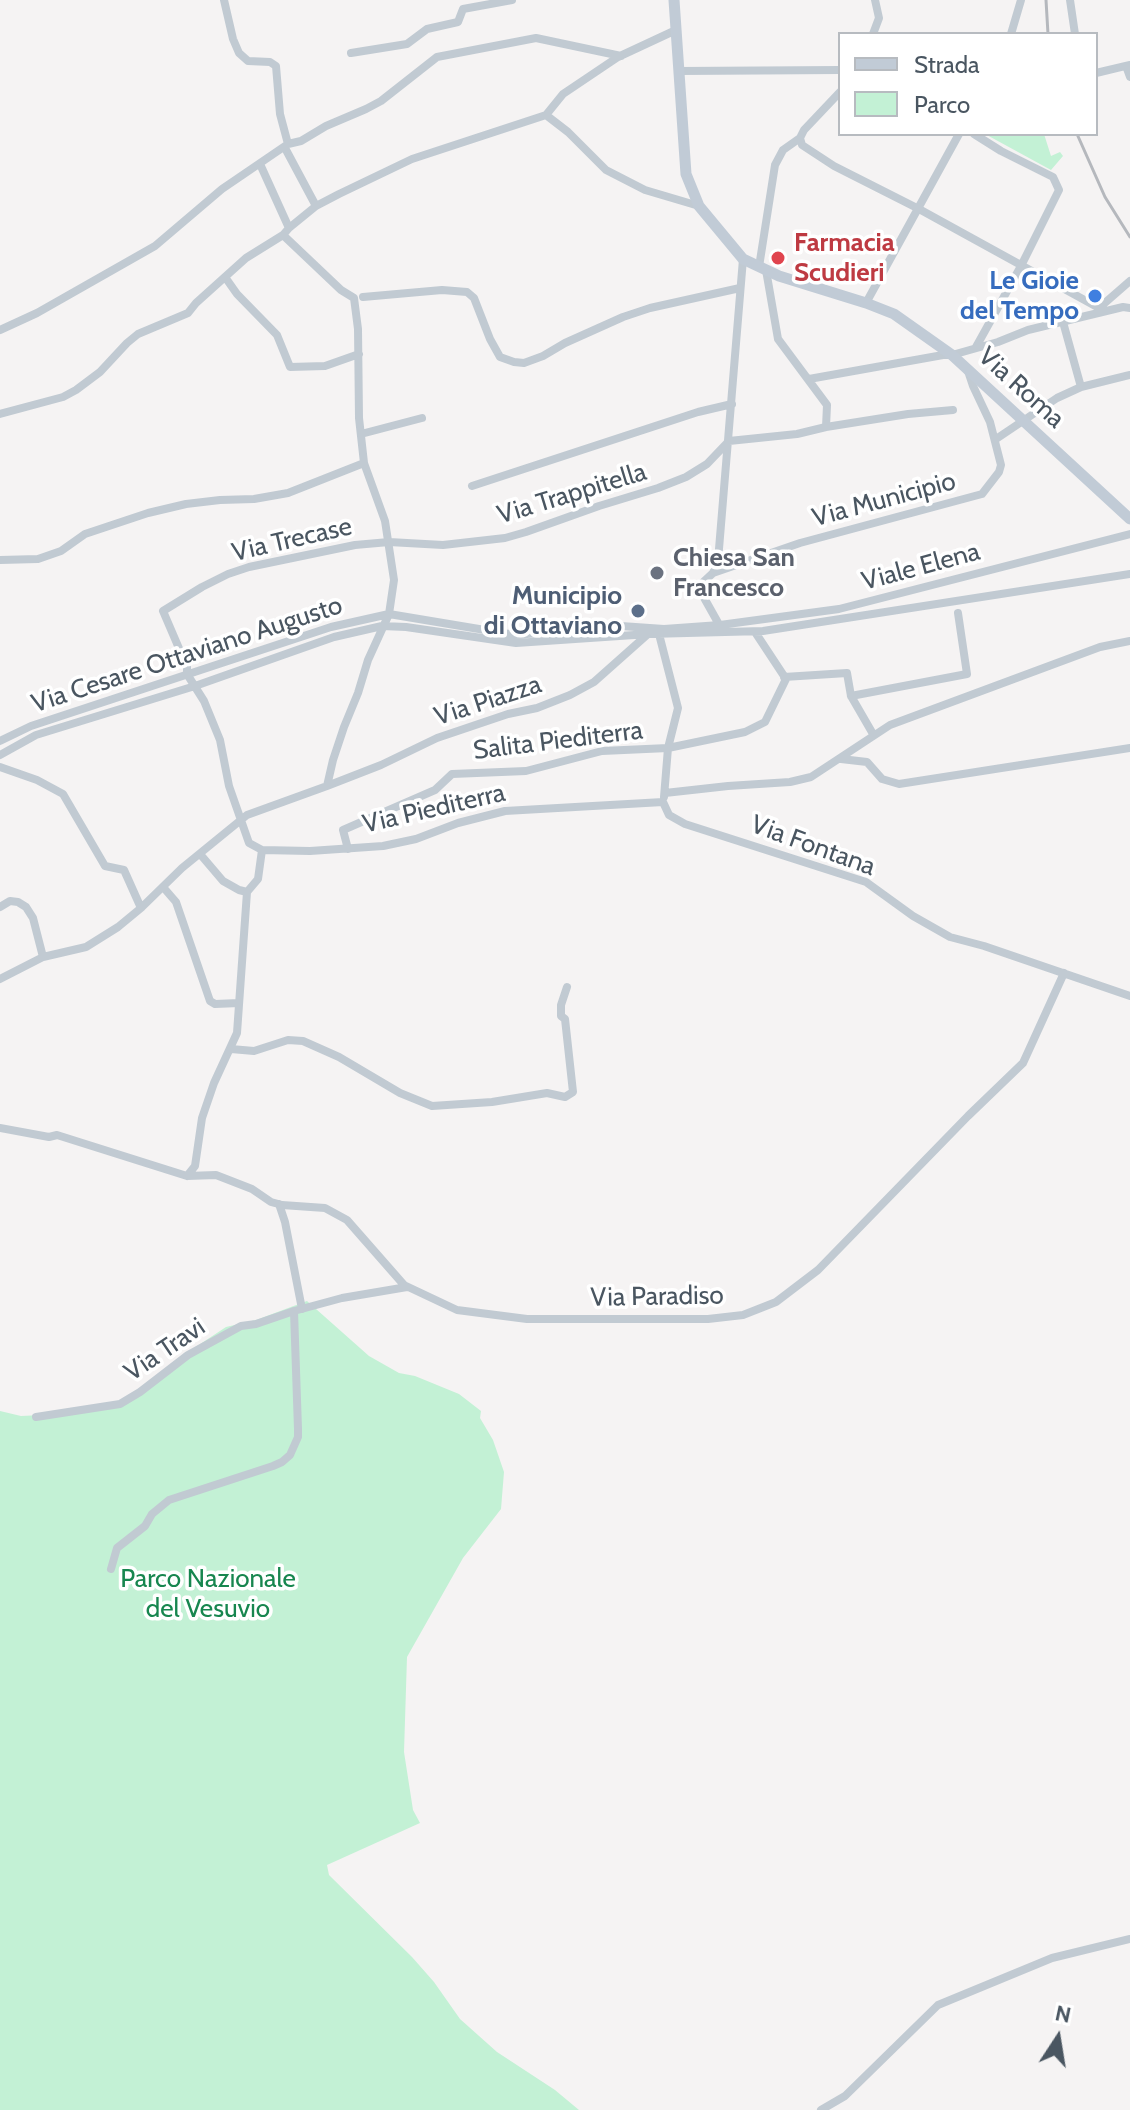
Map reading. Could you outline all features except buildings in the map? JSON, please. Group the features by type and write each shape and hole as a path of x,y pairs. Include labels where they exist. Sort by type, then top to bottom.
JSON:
{"main road":[{"name":"Via Roma","path":"674,0 686,174 699,206 743,259 779,276 894,314 952,355 1130,519"}],"street":[{"path":"224,0 239,53 248,61 270,62 276,66 280,114 287,146 316,206"},
{"path":"351,53 407,44 427,29 458,22 463,9 512,0"},
{"path":"874,32 879,18 875,0"},
{"path":"1012,32 1021,0"},
{"path":"1070,0 1075,32"},
{"path":"0,414 63,397 76,390 100,372 138,334 188,313 246,258 316,206 391,168 546,115 563,94 621,56 676,30"},
{"path":"0,330 37,313 155,246 222,189 287,146 381,101 437,57 536,38 621,56"},
{"path":"1098,73 1128,66 1130,77"},
{"path":"679,71 838,70"},
{"path":"826,427 827,405 778,339 762,268 775,165 783,150 800,138 838,94"},
{"path":"546,115 606,170 645,190 699,206"},
{"path":"866,303 958,136"},
{"path":"976,347 1058,194 1058,185 1053,177 977,136"},
{"path":"800,138 802,145 834,166 919,209 1098,311"},
{"path":"260,164 286,231 341,290 354,298 364,463 385,521 394,580 389,614 368,660 327,786"},
{"path":"389,614 515,635 621,626 721,629 698,587 713,573 718,561 743,259"},
{"path":"225,277 237,294 277,335 290,367 325,366 359,354"},
{"path":"1098,311 1130,281"},
{"path":"363,297 442,290 467,292 474,298 500,357 524,363 623,317 740,288"},
{"path":"809,379 952,355 1098,311 1130,308"},
{"path":"1063,322 1081,387"},
{"name":"Via Municipio","path":"713,573 814,539 977,496 987,489 1001,465 996,439 968,370"},
{"path":"996,439 1047,404 1081,387 1130,375"},
{"path":"472,486 698,412 732,404"},
{"path":"729,441 953,410"},
{"path":"361,434 422,418"},
{"name":"Via Trappitella","path":"411,543 443,545 505,538 526,532 686,477 707,464 729,441"},
{"path":"0,560 38,559 61,551 85,534 186,504 288,493 364,463"},
{"name":"Viale Elena","path":"721,629 839,609 1130,534"},
{"name":"Via Trecase","path":"187,674 187,667 163,611 173,604 228,574 249,567 355,545 411,543"},
{"name":"Viale Elena","path":"721,629 755,632 1130,574"},
{"path":"958,613 971,694"},
{"name":"Via Cesare Ottaviano Augusto","path":"0,741 31,726 187,674 331,627 389,614"},
{"name":"Via Cesare Ottaviano Augusto","path":"0,755 36,735 195,686 334,637 382,626 516,643 721,629"},
{"path":"668,748 745,732 765,722 786,679 755,632"},
{"path":"654,634 678,708 668,748 664,797"},
{"name":"Via Piazza","path":"0,979 43,957 86,947 118,927 247,815 381,765 437,738 570,695 594,682 654,634"},
{"name":"Via Piediterra","path":"262,850 310,851 383,846 505,811 664,797 720,786 790,782 811,777 873,734 909,717 1100,647 1130,641"},
{"path":"784,677 847,673 851,696 873,734"},
{"path":"187,674 204,701 220,740 239,820 249,843 262,850 258,879 247,892 237,1033 214,1083 202,1118 195,1166 187,1176"},
{"path":"851,696 967,674"},
{"name":"Salita Piediterra","path":"348,849 343,830 435,790 452,774 526,771 602,751 668,748"},
{"path":"840,759 867,762 882,779 899,784 1130,748"},
{"path":"0,767 37,780 63,794 105,866 124,870 141,908"},
{"name":"Via Fontana","path":"664,797 669,815 685,824 866,882 913,916 950,937 1130,996"},
{"path":"200,854 223,881 247,892"},
{"path":"163,887 176,902 210,1001 215,1004 239,1003"},
{"path":"0,907 10,901 26,907 33,918 43,957"},
{"name":"Via Paradiso","path":"0,1128 49,1137 57,1135 187,1176 216,1175 252,1189 271,1202 335,1212 355,1228 408,1287 457,1310 527,1319 708,1319 743,1315 776,1302 818,1270 1023,1063 1064,973"},
{"path":"231,1049 254,1051 288,1040 303,1041 339,1057 400,1093 432,1106 492,1102 547,1093 565,1097 573,1092 565,1019 561,1016 567,987"},
{"path":"111,1569 117,1548 136,1535 152,1514 169,1500 273,1466 290,1455 298,1437 298,1310 285,1222 279,1204"},
{"name":"Via Travi","path":"36,1417 120,1404 188,1355 241,1326 342,1298 408,1287"},
{"path":"821,2110 845,2096 938,2005 1052,1958 1130,1939"}],"green space":[{"path":"989,136 1045,136 1051,156 1060,152 1063,156 1051,170"},
{"name":"Parco Nazionale del Vesuvio","path":"307,1301 369,1356 399,1373 415,1376 459,1394 481,1411 480,1418 493,1440 504,1472 501,1509 463,1558 407,1657 404,1752 413,1810 420,1823 327,1865 329,1875 412,1957 460,2019 497,2052 555,2090 579,2110 0,2110 0,1411 21,1416 63,1414 128,1401 176,1360 226,1327 256,1320"}],"railway":[{"path":"1046,0 1048,32"},
{"path":"1078,136 1105,197 1130,237"}],"place":[{"name":"Farmacia Scudieri","path":"778,258"},
{"name":"Le Gioie del Tempo","path":"1095,296"},
{"name":"Chiesa San Francesco","path":"657,573"},
{"name":"Municipio di Ottaviano","path":"638,611"}]}
